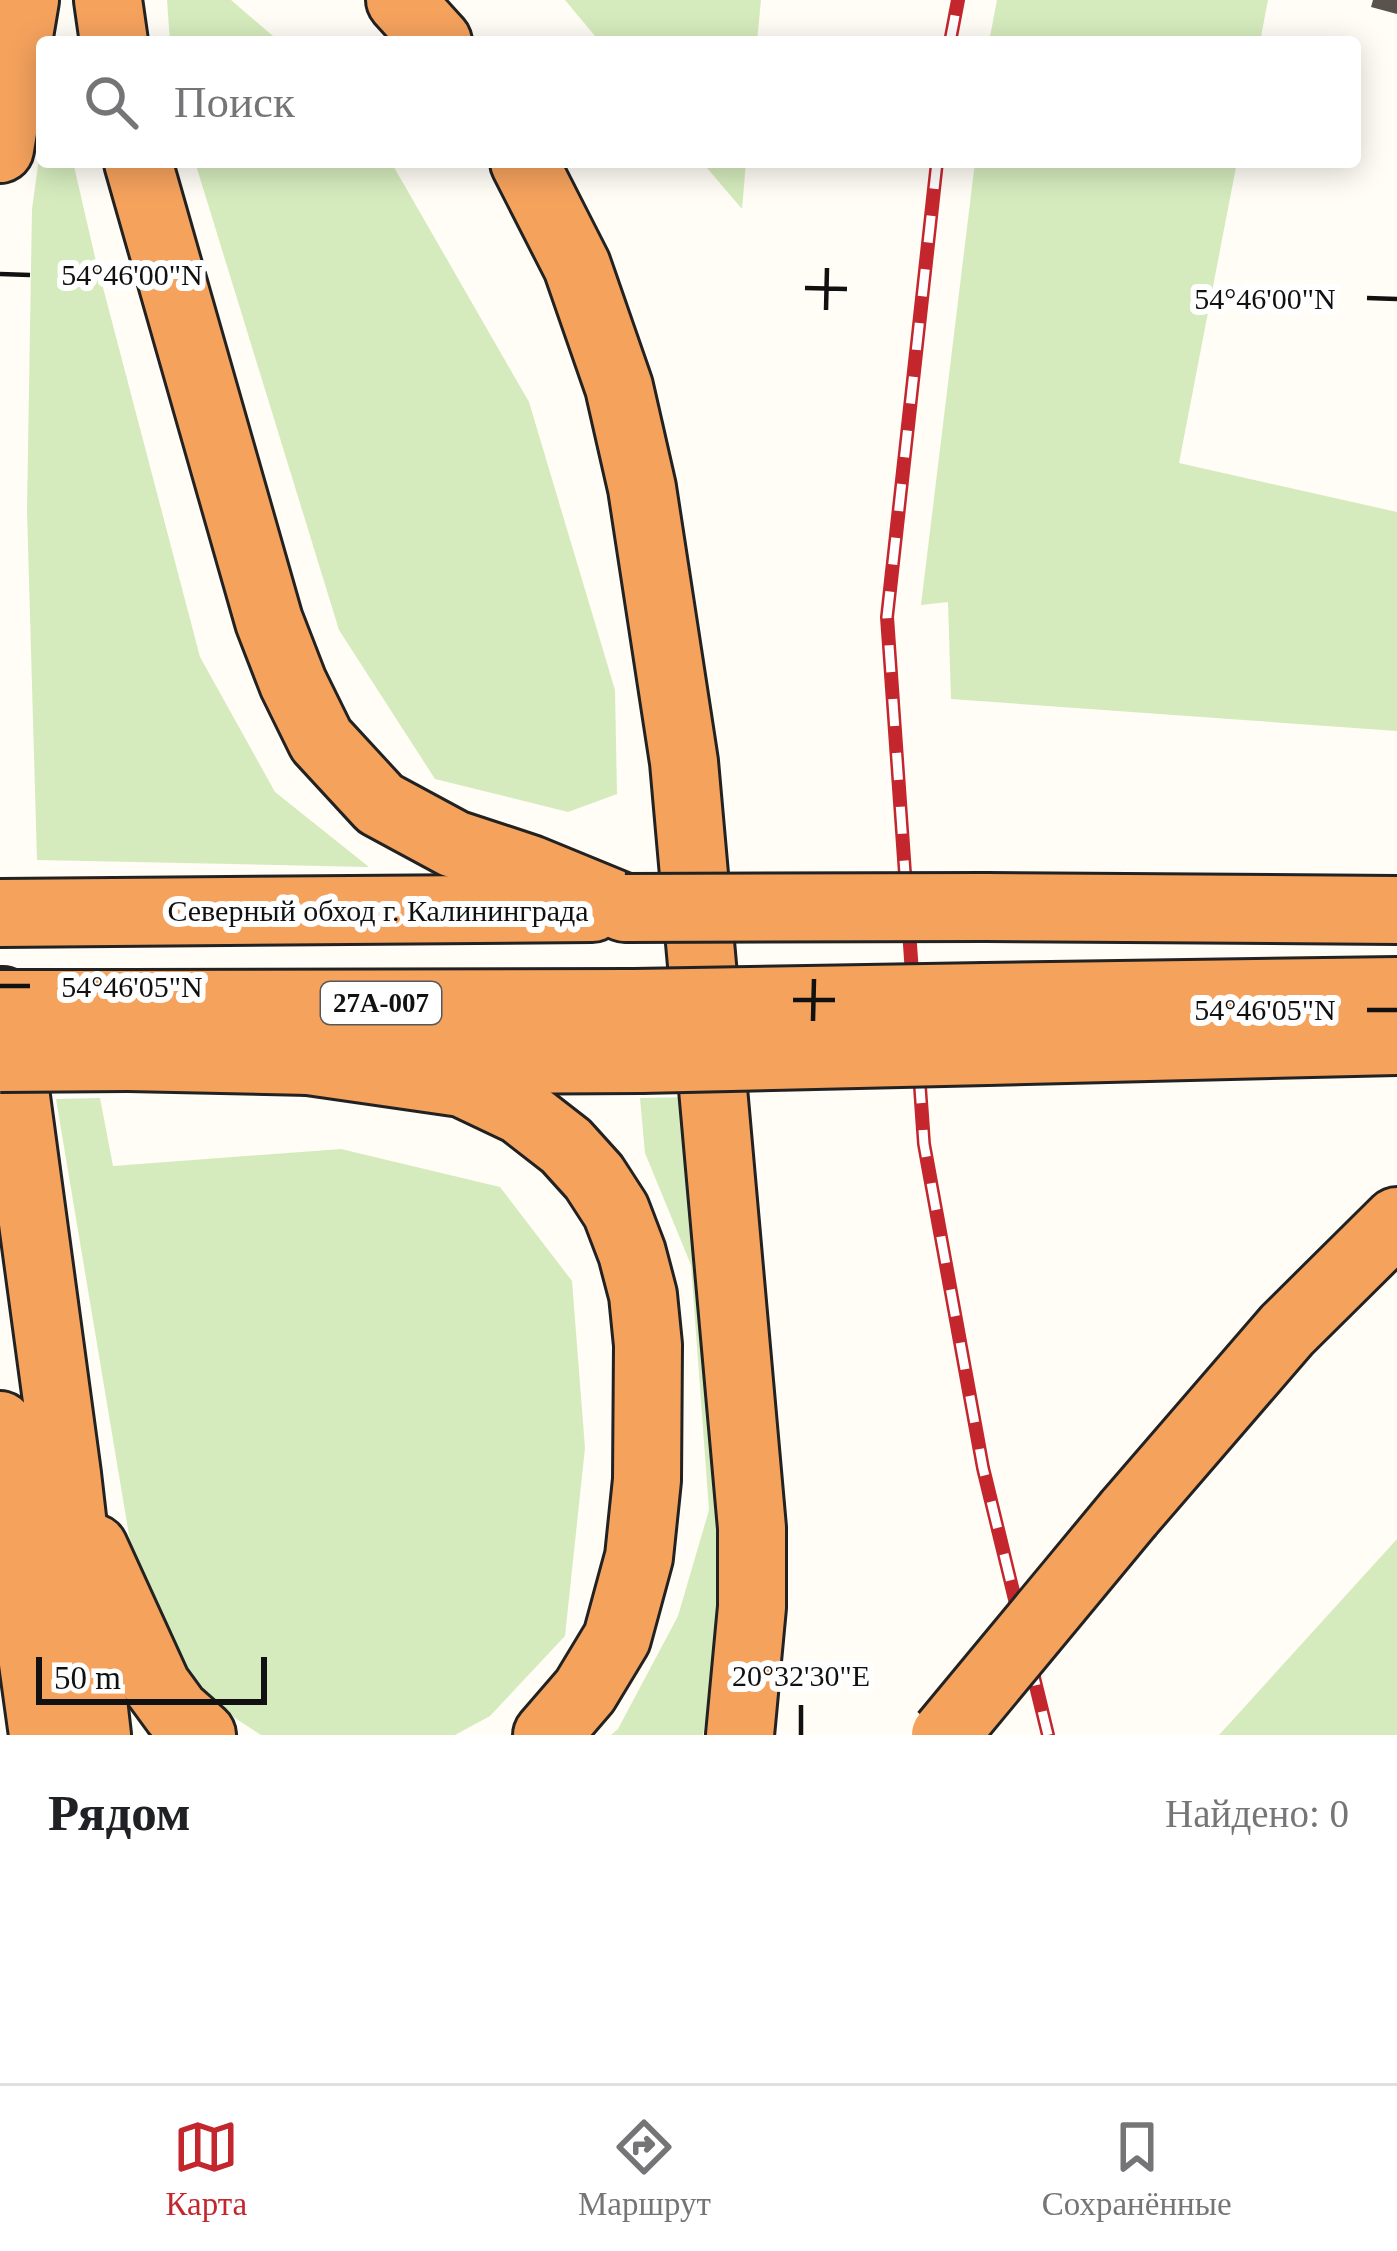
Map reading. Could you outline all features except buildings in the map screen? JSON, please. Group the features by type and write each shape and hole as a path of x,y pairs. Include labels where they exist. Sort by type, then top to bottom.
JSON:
{"highway":[{"path":"0,148 26,0"},
{"path":"108,0 112,36"},
{"path":"400,0 433,36"},
{"path":"140,168 268,621 321,740 380,804 398,814 454,844 626,908"},
{"path":"527,168 577,266 619,387 643,488 684,762 752,1528 752,1606 740,1735"},
{"name":"Северный обход г. Калининграда","path":"0,913 626,908 1397,910"},
{"path":"0,976 97,1735"},
{"path":"308,1061 637,1031 986,1024 1397,991"},
{"name":"27А-007","path":"0,1004 128,1030 637,1031"},
{"path":"986,1024 1397,1041"},
{"path":"0,1058 128,1030 462,1083 521,1111 566,1146 594,1177 616,1211 643,1295 648,1345 647,1480 639,1558 617,1637 585,1691 547,1735"},
{"path":"945,1735 1287,1330 1397,1221"},
{"path":"0,1424 43,1735"},
{"path":"69,1493 157,1686 202,1735"}],"green space":[{"path":"167,0 231,0 273,36 170,36"},
{"path":"565,0 761,0 758,36 595,36"},
{"path":"997,0 1268,0 1261,36 990,36"},
{"path":"38,168 74,168 200,657 275,792 369,867 37,860 27,510 32,209"},
{"path":"197,168 394,168 529,402 615,690 617,794 568,812 435,779 339,630"},
{"path":"707,168 745,168 742,209"},
{"path":"974,168 1236,168 1179,463 1397,512 1397,731 951,699 948,602 921,605"},
{"path":"694,1097 725,1598 703,1735 611,1735 678,1616 709,1510 691,1265 645,1153 640,1098"},
{"path":"100,1098 113,1166 341,1149 500,1187 572,1281 585,1448 565,1636 490,1716 455,1735 261,1735 203,1697 134,1565 56,1099"},
{"path":"1397,1539 1397,1735 1219,1735"}],"railway":[{"path":"951,36 958,0"},
{"path":"936,168 887,617 924,1144 983,1468 1048,1735"}]}
